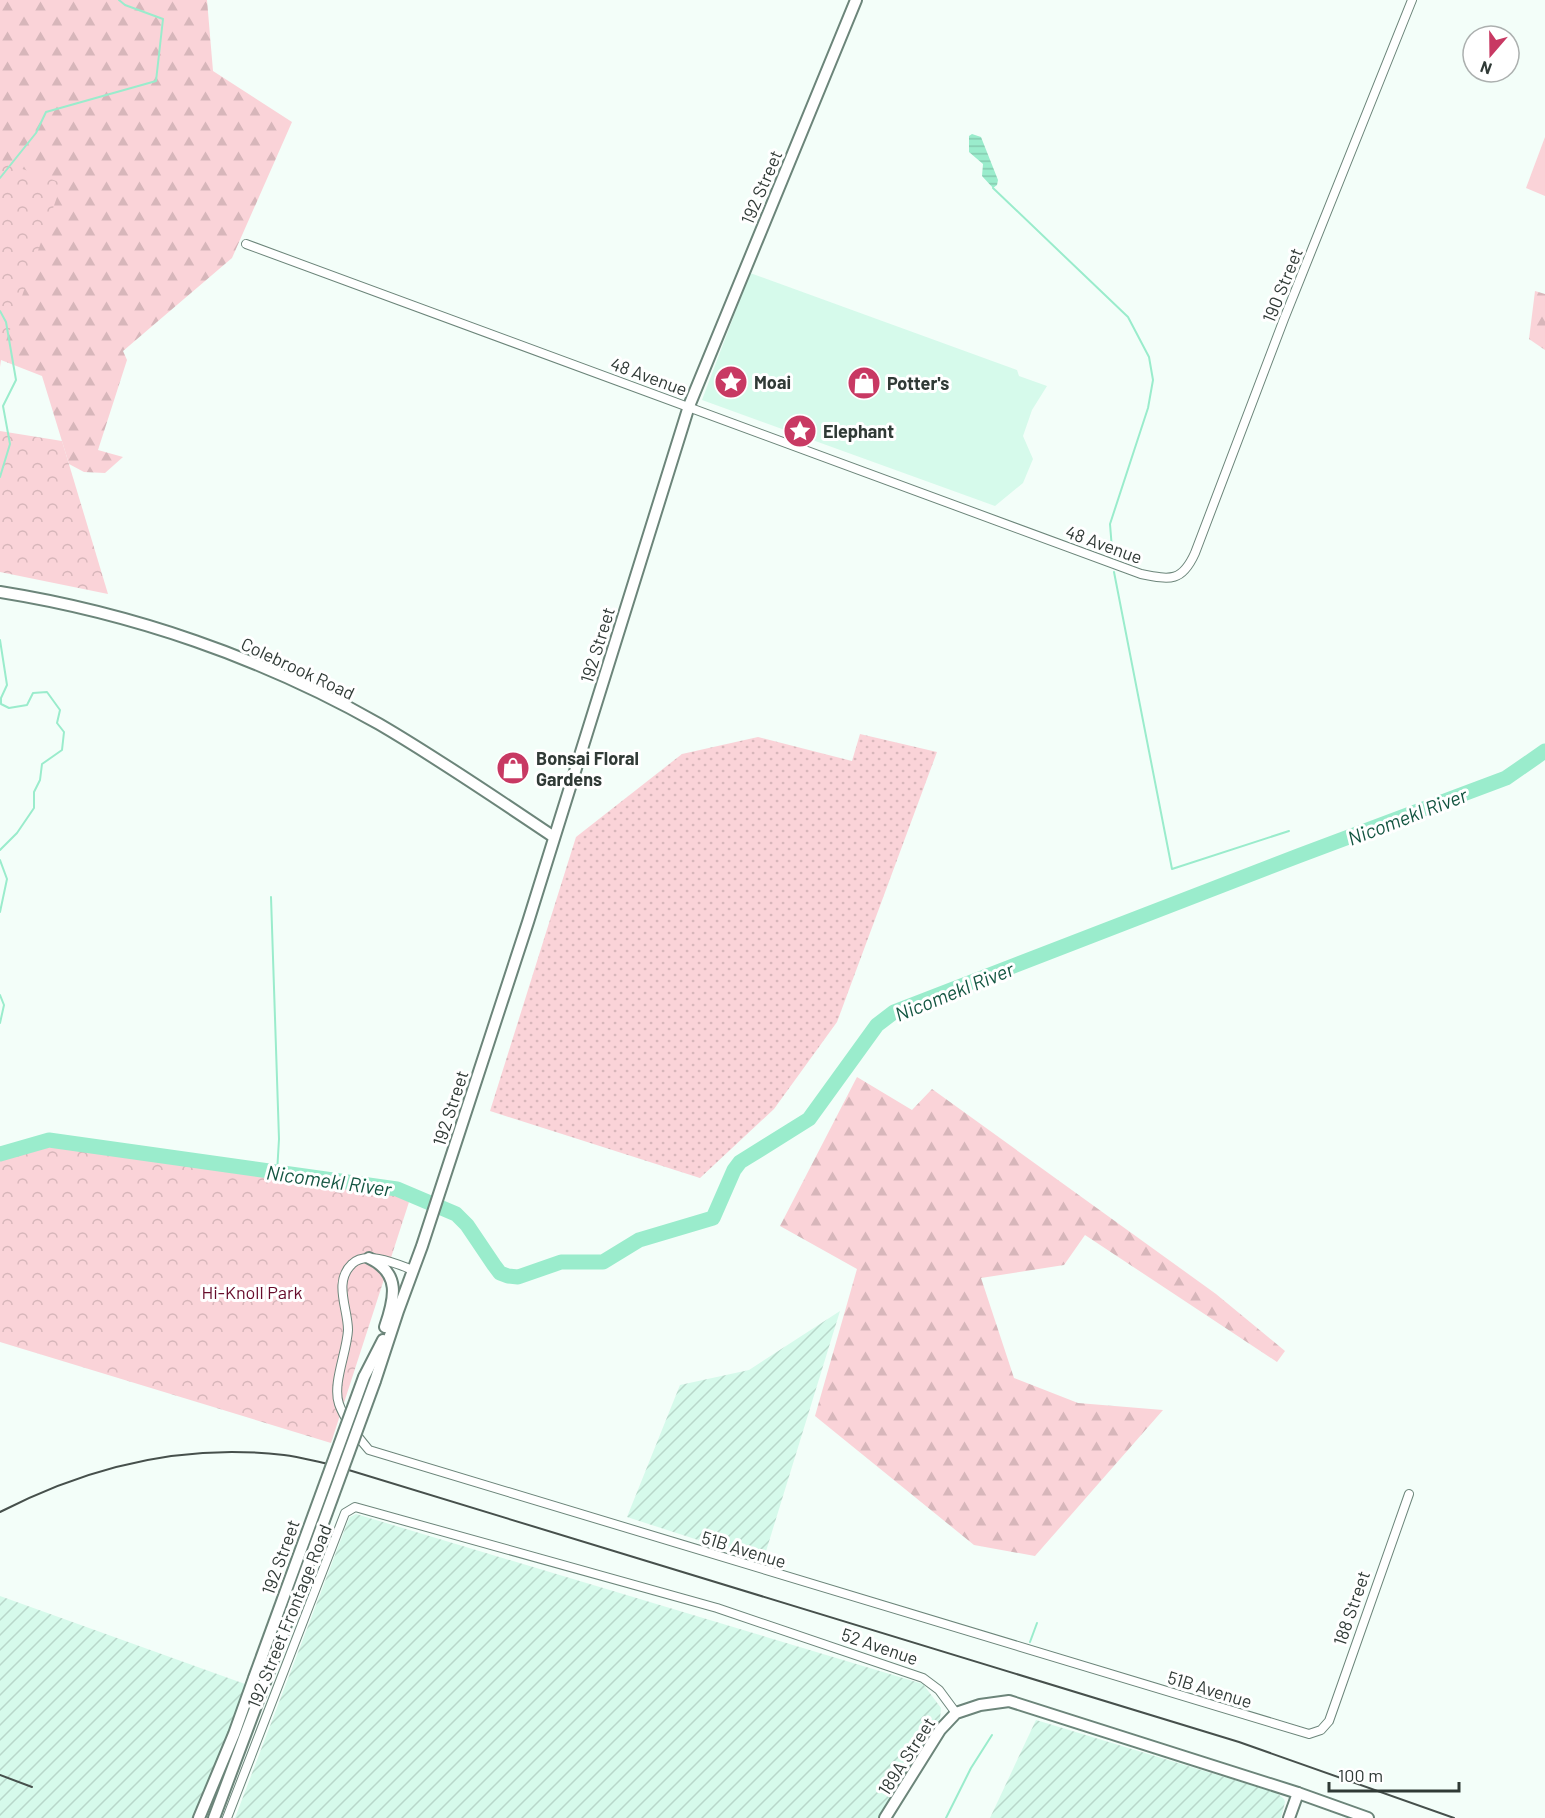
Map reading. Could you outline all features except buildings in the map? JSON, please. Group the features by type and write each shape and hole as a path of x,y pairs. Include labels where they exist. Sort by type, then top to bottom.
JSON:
{"main road":[{"name":"192 Street","path":"214,1818 259,1680 370,1379 414,1270 441,1190 689,406 856,0"},
{"name":"Colebrook Road","path":"0,592 68,605 153,627 252,663 379,724 554,837"},
{"path":"369,1258 385,1267 392,1279 393,1297 377,1351"},
{"name":"192 Street","path":"370,1379 377,1351 398,1311"},
{"name":"192 Street","path":"200,1818 259,1680"},
{"path":"956,1713 980,1705 1009,1701 1298,1793 1368,1818"},
{"name":"189A Street","path":"885,1818 940,1730 956,1713"},
{"path":"1289,1818 1298,1793"}],"street":[{"name":"190 Street","path":"1177,577 1187,569 1195,553 1284,320 1412,0"},
{"name":"48 Avenue","path":"246,244 1141,574 1160,578 1177,577"},
{"path":"369,1258 414,1270"},
{"name":"51B Avenue","path":"369,1258 352,1263 344,1275 341,1286 348,1331 338,1402 347,1420 369,1450 1309,1734 1321,1730"},
{"name":"188 Street","path":"1321,1730 1329,1721 1409,1494"},
{"name":"192 Street Frontage Road","path":"227,1818 345,1513 355,1507 539,1557"},
{"name":"52 Avenue","path":"539,1557 717,1608 923,1678 939,1690 956,1713"}],"shaded area":[{"path":"972,134 981,137 998,180 997,185 993,188 982,176 983,164 969,152 969,136"},
{"path":"750,273 1017,370 1019,376 1047,386 1032,410 1023,436 1033,459 1023,483 995,506 702,400"},
{"path":"840,1311 763,1561 627,1517 680,1385 749,1370"},
{"path":"356,1514 923,1684 941,1708 940,1719 879,1818 235,1818 348,1521"},
{"path":"0,1596 245,1684 229,1731 193,1818 0,1818"},
{"path":"1036,1720 1277,1793 1285,1802 1281,1818 990,1818"}],"green space":[{"path":"0,0 207,0 213,71 292,122 232,258 123,351 127,360 98,450 123,457 105,473 84,472 69,464 42,376 1,360 0,367"},
{"path":"1545,137 1545,196 1526,188"},
{"path":"0,161 62,183 0,358"},
{"path":"1535,291 1545,294 1545,350 1529,339"},
{"path":"0,431 62,441 108,594 0,572"},
{"path":"860,734 937,752 837,1022 774,1109 700,1178 490,1111 576,837 682,754 758,737 852,761"},
{"path":"857,1077 912,1110 932,1089 1216,1294 1285,1351 1277,1362 1085,1235 1064,1265 981,1278 1014,1378 1078,1403 1163,1410 1035,1556 974,1545 815,1416 857,1269 780,1226"},
{"name":"Hi-Knoll Park","path":"0,1146 76,1148 178,1156 263,1171 370,1184 388,1190 409,1202 331,1443 0,1342"}],"waterway":[{"path":"0,178 36,133 46,112 156,81 163,19 125,5 119,0"},
{"path":"993,188 1128,317 1149,357 1153,380 1148,408 1110,524 1112,549"},
{"path":"0,311 6,322 16,380 3,406 10,444 0,477"},
{"path":"1114,572 1172,869 1289,831"},
{"path":"0,640 7,685 1,698 1,704 9,708 27,705 33,693 47,692 60,710 57,723 64,732 62,750 42,764 40,780 34,792 34,808 17,833 0,850"},
{"name":"Nicomekl River","path":"0,1154 49,1140 397,1189 456,1214 467,1225 500,1273 508,1276 518,1277 561,1262 603,1262 639,1240 713,1218 734,1170 740,1162 809,1119 877,1025 894,1012 1506,778 1545,751"},
{"path":"0,860 7,879 0,912"},
{"path":"271,897 279,1139 277,1173"},
{"path":"0,995 4,1005 0,1023"},
{"path":"1030,1642 1037,1623"},
{"path":"946,1818 971,1768 992,1735"}],"railway":[{"path":"0,1512 68,1482 138,1462 210,1452 246,1452 301,1458 329,1464 1239,1742 1454,1818"},
{"path":"0,1775 32,1787"}],"place":[{"name":"Moai","path":"731,382"},
{"name":"Potter's","path":"864,383"},
{"name":"Elephant","path":"800,431"},
{"name":"Bonsai Floral Gardens","path":"513,768"}]}
